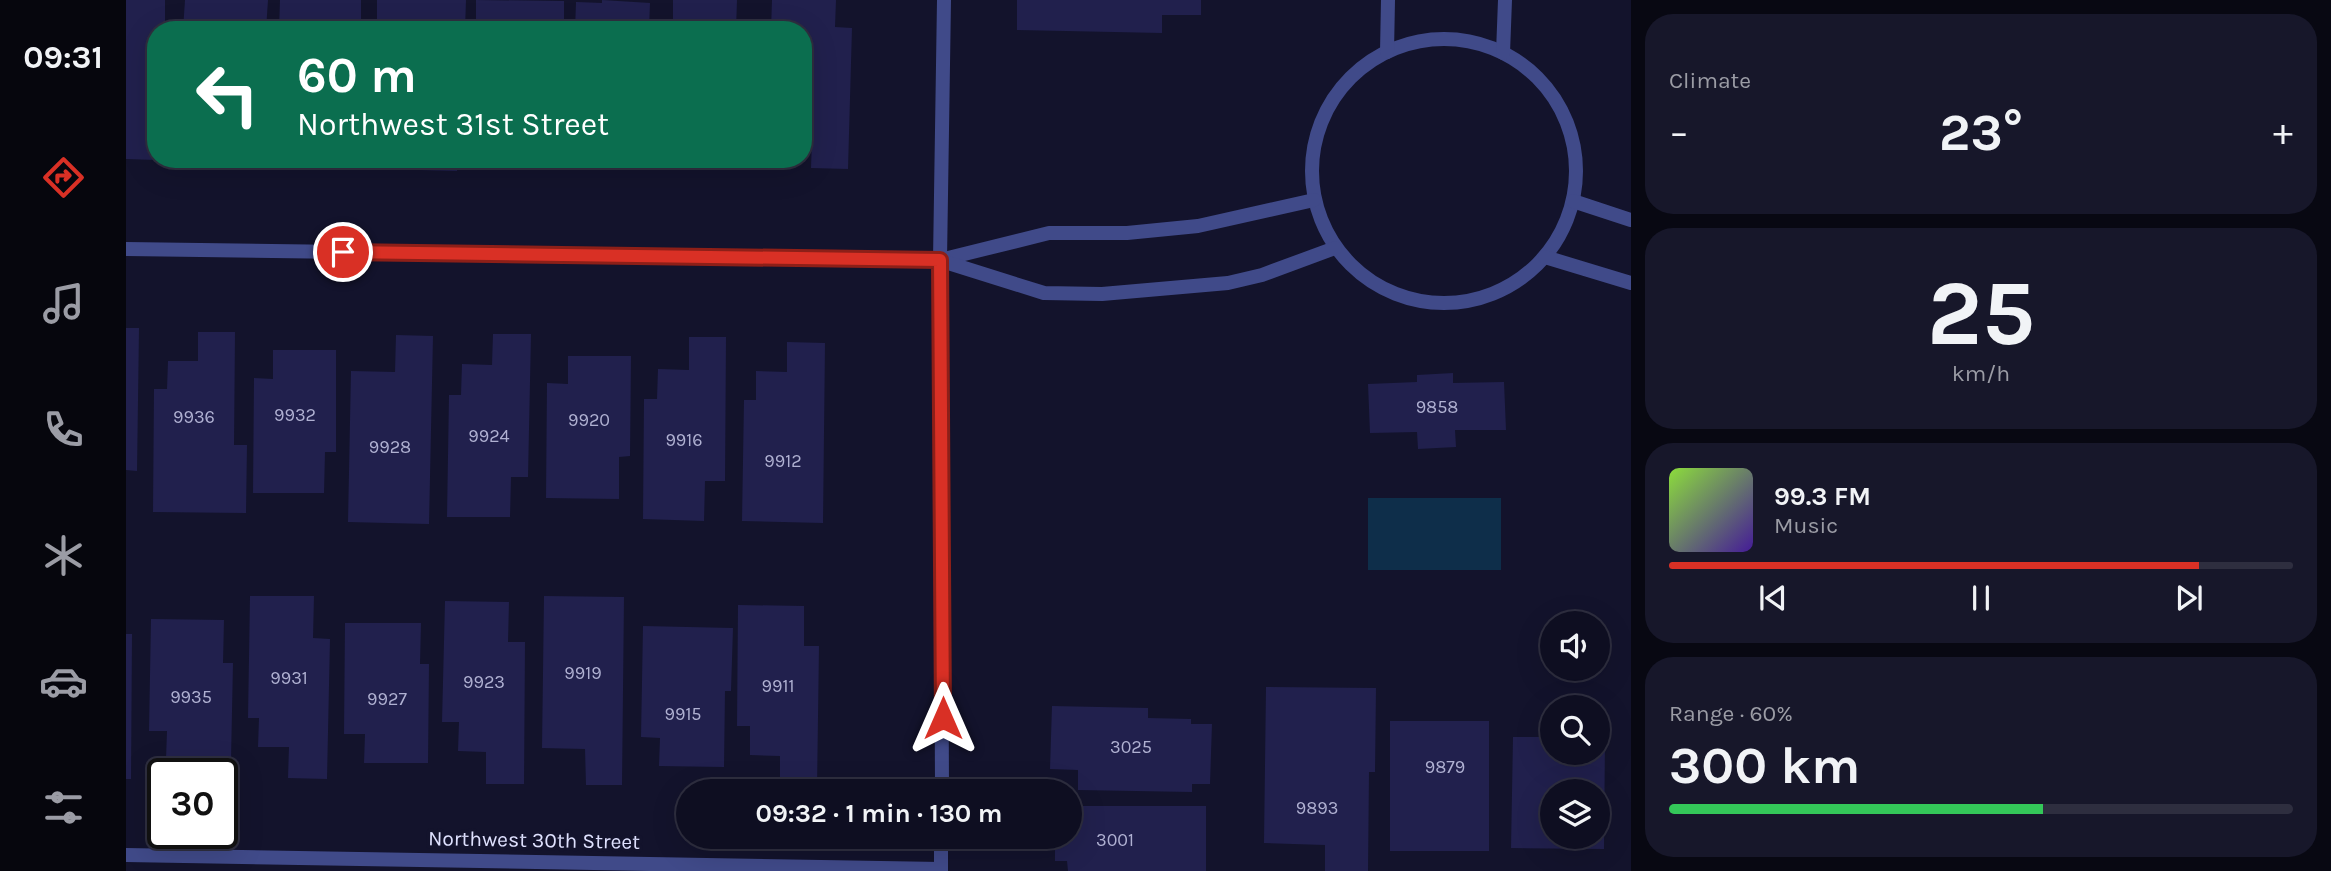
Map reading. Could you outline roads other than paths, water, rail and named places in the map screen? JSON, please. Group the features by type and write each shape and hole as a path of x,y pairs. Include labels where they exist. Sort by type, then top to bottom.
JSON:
{"street":[{"path":"942,779 940,260 944,0"},
{"path":"1387,52 1388,0"},
{"path":"1503,53 1505,0"},
{"path":"1435,39 1464,40 1503,53 1538,78 1556,100 1568,125 1575,151 1576,180 1573,201 1561,233 1545,257 1525,275 1503,289 1478,298 1437,303 1399,295 1374,284 1352,268 1335,248 1321,223 1314,200 1311,168 1314,141 1324,114 1339,89 1357,69 1408,44 1435,39"},
{"path":"126,249 940,260 1049,233 1128,233 1198,226 1314,200"},
{"path":"1573,201 1631,220"},
{"path":"940,260 1044,293 1102,294 1228,283 1262,275 1335,248"},
{"path":"1545,257 1631,282"},
{"path":"941,849 941,870"},
{"name":"Northwest 30th Street","path":"126,855 941,870"}],"water":[{"path":"1368,498 1501,498 1501,570 1368,570"}]}
